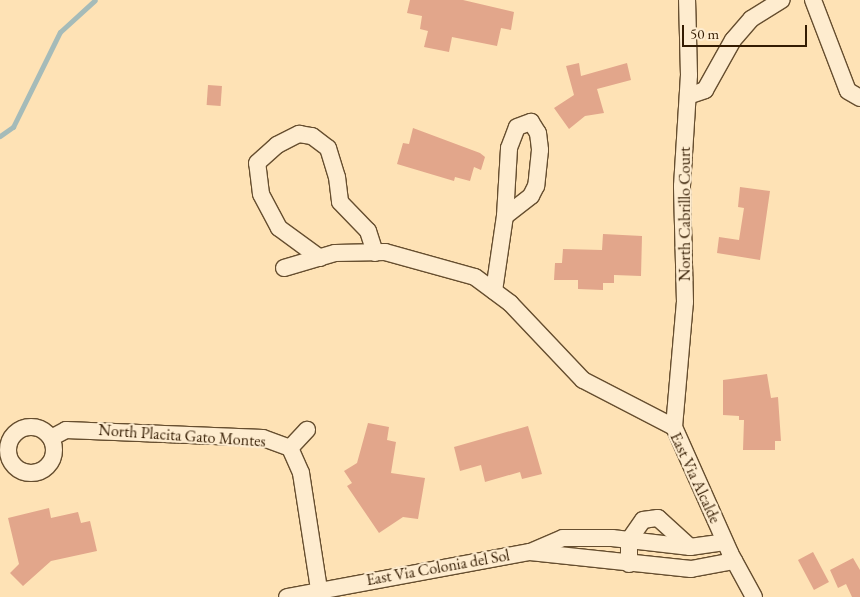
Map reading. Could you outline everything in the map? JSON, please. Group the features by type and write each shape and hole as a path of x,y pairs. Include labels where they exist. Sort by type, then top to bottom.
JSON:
{"street":[{"name":"North Cabrillo Court","path":"674,428 685,302 682,186 688,96 687,0"},
{"path":"688,96 705,90 733,40 752,20 782,0"},
{"path":"813,0 848,91 860,98"},
{"path":"494,291 505,216 512,134 517,127 531,122 538,133 540,150 536,186 531,196 505,216"},
{"path":"320,258 279,228 261,194 257,163 277,145 299,134 312,136 328,148 337,177 340,202 368,231 375,253"},
{"name":"East Via Alcalde","path":"284,268 335,253 385,252 474,276 510,303 583,380 674,428 725,542 754,597"},
{"name":"North Placita Gato Montes","path":"51,438 66,430 244,437 263,438 290,448 301,473 320,589"},
{"path":"290,448 307,430"},
{"path":"629,564 629,540 643,520 658,518 690,547"},
{"name":"East Via Colonia del Sol","path":"287,597 320,589 530,552 563,538 629,540 690,547 725,542"},
{"path":"661,566 662,544"},
{"name":"East Via Colonia del Sol","path":"530,552 629,564 691,569 734,561"}],"building":[{"path":"410,0 463,0 514,12 511,30 501,28 497,46 452,37 449,52 424,47 428,31 420,29 422,16 407,13"},
{"path":"579,63 581,76 627,63 631,80 597,89 604,113 585,116 569,129 554,108 574,95 566,66"},
{"path":"208,85 222,86 221,106 207,105"},
{"path":"413,128 480,153 485,157 481,170 474,167 470,181 455,177 454,181 397,164 403,143 409,144"},
{"path":"740,187 770,191 760,260 717,253 719,237 739,240 744,208 738,207"},
{"path":"603,234 642,236 641,276 614,275 614,283 603,283 603,290 578,289 578,280 554,280 555,263 562,263 563,249 602,250"},
{"path":"767,374 771,398 778,397 781,441 775,441 775,450 743,450 744,420 739,420 739,416 723,415 723,380"},
{"path":"368,423 389,427 387,440 396,442 391,473 425,478 418,519 403,517 379,533 347,486 352,483 344,471 357,463"},
{"path":"528,426 542,474 522,479 520,472 485,482 481,465 460,471 454,447"},
{"path":"49,508 51,518 78,512 81,523 90,521 97,551 51,561 23,586 10,573 19,564 8,518"},
{"path":"813,552 829,582 814,590 798,560"},
{"path":"853,558 860,570 860,597 852,597 846,584 838,588 830,570"}],"waterway":[{"path":"0,136 13,127 60,32 95,0"}]}
